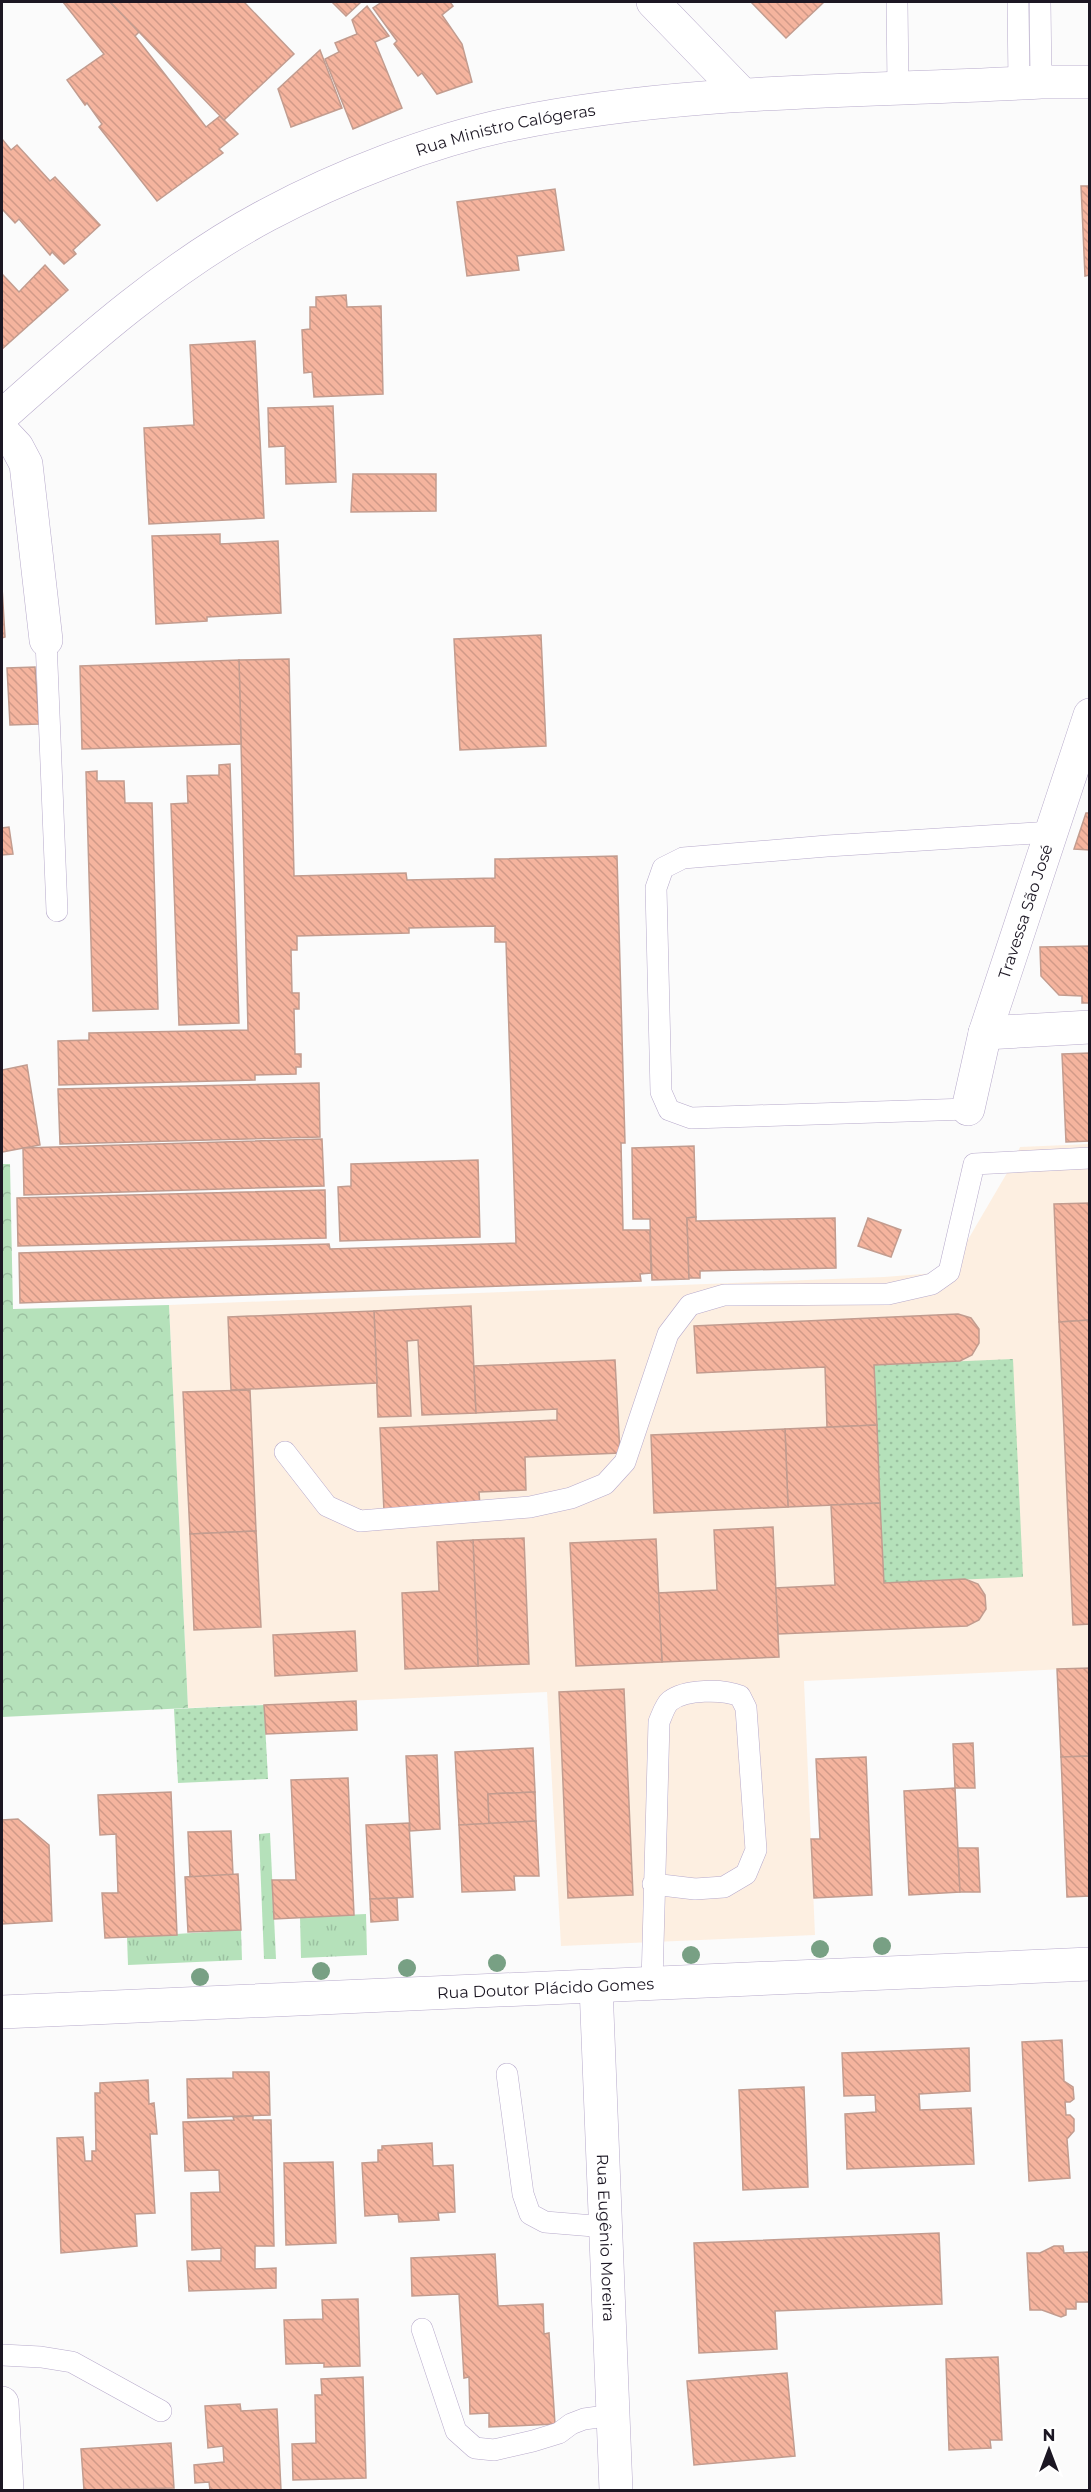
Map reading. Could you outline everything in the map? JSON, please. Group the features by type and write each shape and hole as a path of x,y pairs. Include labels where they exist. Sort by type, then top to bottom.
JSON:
{"street":[{"path":"653,2 743,95"},
{"name":"Rua Ministro Calógeras","path":"2,416 102,328 183,267 266,215 352,175 423,149 508,124 590,110 743,95 1030,82 1089,82"},
{"path":"2,431 17,447 26,464 46,640"},
{"name":"Travessa São José","path":"968,1109 985,1033 1051,832 1086,735"},
{"path":"985,1033 1089,1027"},
{"name":"Rua Doutor Plácido Gomes","path":"2,2012 1089,1964"},
{"name":"Rua Eugênio Moreira","path":"596,1986 616,2490"},
{"path":"2,2403 7,2490"}],"lane":[{"path":"897,2 898,88"},
{"path":"1018,2 1030,82"},
{"path":"1030,82 1040,2"},
{"path":"46,640 57,911"},
{"path":"968,1109 691,1118 669,1110 661,1092 656,888 663,868 683,858 827,846 1051,832"},
{"path":"285,1452 327,1506 360,1521 507,1510 571,1498 605,1484 625,1462 668,1334 690,1305 724,1295 888,1294 932,1284 949,1272 974,1164 1089,1158"},
{"path":"652,1983 653,1884 659,1722 668,1702 681,1694 728,1691 740,1696 746,1708 756,1850 746,1874 724,1887 696,1889 653,1884"},
{"path":"507,2074 523,2194 530,2214 545,2222 606,2227"},
{"path":"422,2330 456,2431 475,2448 494,2450 532,2441 559,2433 571,2424 584,2419 614,2415"},
{"path":"2,2355 41,2356 72,2362 161,2411"}],"shaded area":[{"path":"1089,1144 1089,1668 804,1681 815,1935 561,1946 547,1692 188,1708 169,1305 884,1277 949,1272 1020,1147"}],"green space":[{"path":"2,1164 10,1164 13,1309 169,1305 188,1708 2,1717"},
{"path":"1013,1359 1023,1577 884,1583 874,1365"},
{"path":"264,1705 268,1779 178,1783 174,1709"},
{"path":"270,1833 276,1959 264,1959 259,1834"},
{"path":"366,1914 367,1955 301,1958 300,1917"},
{"path":"241,1930 242,1960 128,1965 127,1937"}],"building":[{"path":"63,2 110,2 139,32 135,36 206,127 220,116 238,134 219,149 223,153 157,201 99,127 102,124 67,80 104,54"},
{"path":"110,2 244,2 294,54 224,120"},
{"path":"332,2 361,2 346,16"},
{"path":"382,2 450,2 453,6 442,15 462,44 472,82 437,94 422,73 418,76 394,44 397,41 373,8"},
{"path":"751,2 824,2 786,38"},
{"path":"367,6 389,36 375,42 402,108 353,129 325,59 339,52 335,43 357,34 352,20"},
{"path":"320,50 342,108 291,127 278,89"},
{"path":"2,139 11,150 17,145 50,181 55,177 100,225 73,250 76,254 64,264 52,252 50,255 19,219 15,223 2,209"},
{"path":"1081,186 1090,186 1090,275 1085,276"},
{"path":"555,189 564,250 517,256 519,270 467,276 457,202"},
{"path":"45,265 68,290 2,349 2,274 19,292"},
{"path":"346,295 347,307 381,306 383,394 314,397 312,372 304,373 302,330 310,329 310,307 316,307 316,297"},
{"path":"255,341 264,518 149,524 144,428 194,425 190,345"},
{"path":"333,406 336,482 286,484 285,446 269,447 268,408"},
{"path":"353,474 436,474 436,511 351,512"},
{"path":"220,534 220,544 278,541 281,613 207,617 207,621 156,624 152,536"},
{"path":"2,587 5,637 2,638"},
{"path":"541,635 546,746 460,750 454,639"},
{"path":"289,659 294,876 406,873 407,880 495,878 495,859 617,856 625,1143 621,1143 623,1230 650,1230 651,1273 640,1274 641,1281 20,1303 19,1253 329,1244 330,1249 516,1243 506,942 495,942 495,926 409,928 409,933 297,936 297,950 291,950 292,993 299,993 299,1009 294,1009 295,1054 301,1054 301,1067 296,1067 296,1074 255,1075 255,1080 59,1085 58,1041 89,1040 89,1033 248,1030 239,660"},
{"path":"239,660 241,744 82,749 80,666"},
{"path":"35,667 39,724 10,725 7,668"},
{"path":"230,764 239,1023 179,1025 171,804 188,803 187,776 219,775 219,765"},
{"path":"97,771 97,781 124,781 125,803 152,803 158,1009 93,1011 86,772"},
{"path":"1086,813 1090,813 1090,850 1074,849"},
{"path":"9,827 13,854 2,855 2,828"},
{"path":"1090,946 1090,1003 1082,1003 1082,996 1059,995 1041,976 1040,947"},
{"path":"1090,1053 1090,1141 1066,1142 1062,1054"},
{"path":"27,1065 40,1145 2,1152 2,1070"},
{"path":"319,1083 320,1137 60,1144 58,1089"},
{"path":"322,1139 324,1186 24,1195 23,1148"},
{"path":"694,1146 696,1217 687,1218 689,1279 652,1280 650,1219 633,1219 632,1148"},
{"path":"478,1160 480,1237 340,1241 338,1187 351,1186 351,1164"},
{"path":"325,1190 326,1238 18,1246 17,1198"},
{"path":"1090,1203 1090,1320 1059,1322 1054,1204"},
{"path":"696,1217 696,1221 835,1218 836,1268 700,1271 700,1278 689,1278 687,1218"},
{"path":"868,1218 901,1230 891,1257 858,1246"},
{"path":"471,1306 476,1413 422,1415 418,1340 407,1341 411,1416 378,1417 374,1311"},
{"path":"374,1311 377,1383 231,1390 228,1317"},
{"path":"958,1314 971,1318 979,1329 979,1343 972,1355 960,1361 874,1365 877,1425 827,1427 825,1367 697,1373 694,1326"},
{"path":"1090,1320 1090,1624 1073,1625 1059,1322"},
{"path":"615,1360 620,1453 525,1457 526,1490 479,1492 480,1506 384,1511 380,1428 557,1420 557,1409 476,1413 474,1366"},
{"path":"250,1390 256,1531 190,1534 183,1392"},
{"path":"877,1425 880,1503 788,1507 785,1429"},
{"path":"785,1429 788,1507 654,1513 651,1435"},
{"path":"880,1503 884,1583 965,1579 978,1584 985,1595 986,1609 979,1620 967,1626 778,1634 775,1588 835,1585 831,1505"},
{"path":"773,1527 779,1657 662,1662 658,1593 717,1590 714,1530"},
{"path":"256,1531 261,1627 194,1630 190,1534"},
{"path":"524,1538 529,1664 478,1666 473,1540"},
{"path":"656,1539 662,1662 576,1666 570,1543"},
{"path":"473,1540 478,1666 405,1669 402,1593 439,1591 437,1542"},
{"path":"355,1631 357,1671 275,1676 273,1635"},
{"path":"1090,1668 1090,1756 1061,1757 1057,1669"},
{"path":"624,1689 633,1895 568,1898 559,1692"},
{"path":"356,1701 357,1730 266,1734 264,1705"},
{"path":"973,1743 975,1788 955,1788 953,1744"},
{"path":"533,1748 535,1792 488,1794 489,1824 459,1825 455,1752"},
{"path":"437,1755 440,1829 410,1831 406,1756"},
{"path":"1090,1756 1090,1896 1067,1897 1061,1757"},
{"path":"866,1757 872,1895 814,1898 811,1839 820,1839 816,1759"},
{"path":"348,1778 354,1915 274,1919 272,1880 296,1880 291,1780"},
{"path":"955,1788 960,1892 909,1895 904,1791"},
{"path":"171,1792 177,1935 105,1938 102,1893 118,1893 116,1834 100,1835 98,1795"},
{"path":"535,1792 536,1821 489,1824 488,1794"},
{"path":"18,1819 49,1845 52,1921 2,1924 2,1820"},
{"path":"536,1821 539,1876 514,1876 515,1890 462,1892 459,1825"},
{"path":"409,1823 413,1897 370,1899 366,1825"},
{"path":"231,1831 234,1897 191,1899 188,1832"},
{"path":"958,1848 978,1848 980,1892 960,1892"},
{"path":"238,1874 241,1930 188,1932 185,1877"},
{"path":"397,1898 398,1920 371,1922 370,1899"},
{"path":"1062,2040 1064,2081 1073,2087 1074,2099 1065,2102 1066,2115 1074,2119 1074,2131 1067,2139 1070,2178 1029,2181 1022,2042"},
{"path":"969,2048 970,2091 919,2094 920,2110 971,2108 974,2164 847,2169 845,2114 876,2112 875,2095 844,2096 842,2053"},
{"path":"233,2072 269,2072 270,2115 188,2118 187,2079 233,2078"},
{"path":"148,2080 149,2104 154,2103 157,2134 150,2134 155,2213 135,2214 137,2246 61,2253 57,2138 83,2137 85,2161 92,2161 92,2151 96,2151 95,2093 100,2093 100,2083"},
{"path":"804,2087 808,2187 743,2190 739,2090"},
{"path":"253,2116 253,2120 271,2120 274,2246 255,2246 255,2269 276,2268 276,2288 189,2291 187,2261 221,2261 221,2248 192,2250 191,2193 220,2192 219,2170 185,2171 183,2122 234,2120 233,2117"},
{"path":"432,2143 433,2166 453,2165 455,2212 438,2213 439,2220 399,2222 398,2214 365,2216 362,2163 378,2162 378,2150 382,2150 382,2146"},
{"path":"333,2162 336,2243 286,2245 284,2163"},
{"path":"939,2233 942,2304 775,2311 777,2349 699,2353 694,2243"},
{"path":"1054,2246 1063,2246 1064,2253 1090,2252 1090,2302 1076,2302 1076,2309 1066,2309 1066,2315 1061,2317 1042,2310 1030,2310 1027,2253 1040,2253"},
{"path":"495,2254 498,2306 543,2304 544,2334 549,2333 555,2424 489,2427 489,2413 470,2414 469,2377 464,2378 459,2294 412,2296 411,2258"},
{"path":"358,2299 360,2366 324,2367 324,2363 286,2364 284,2320 323,2319 322,2300"},
{"path":"998,2357 1002,2440 990,2440 991,2448 949,2450 946,2359"},
{"path":"787,2373 795,2456 694,2465 687,2381"},
{"path":"363,2377 366,2478 293,2480 292,2444 316,2443 315,2395 322,2395 321,2379"},
{"path":"240,2404 241,2411 277,2409 281,2490 210,2490 209,2482 195,2483 194,2465 224,2462 223,2446 208,2448 205,2406"},
{"path":"171,2443 174,2488 84,2490 81,2449"}]}
